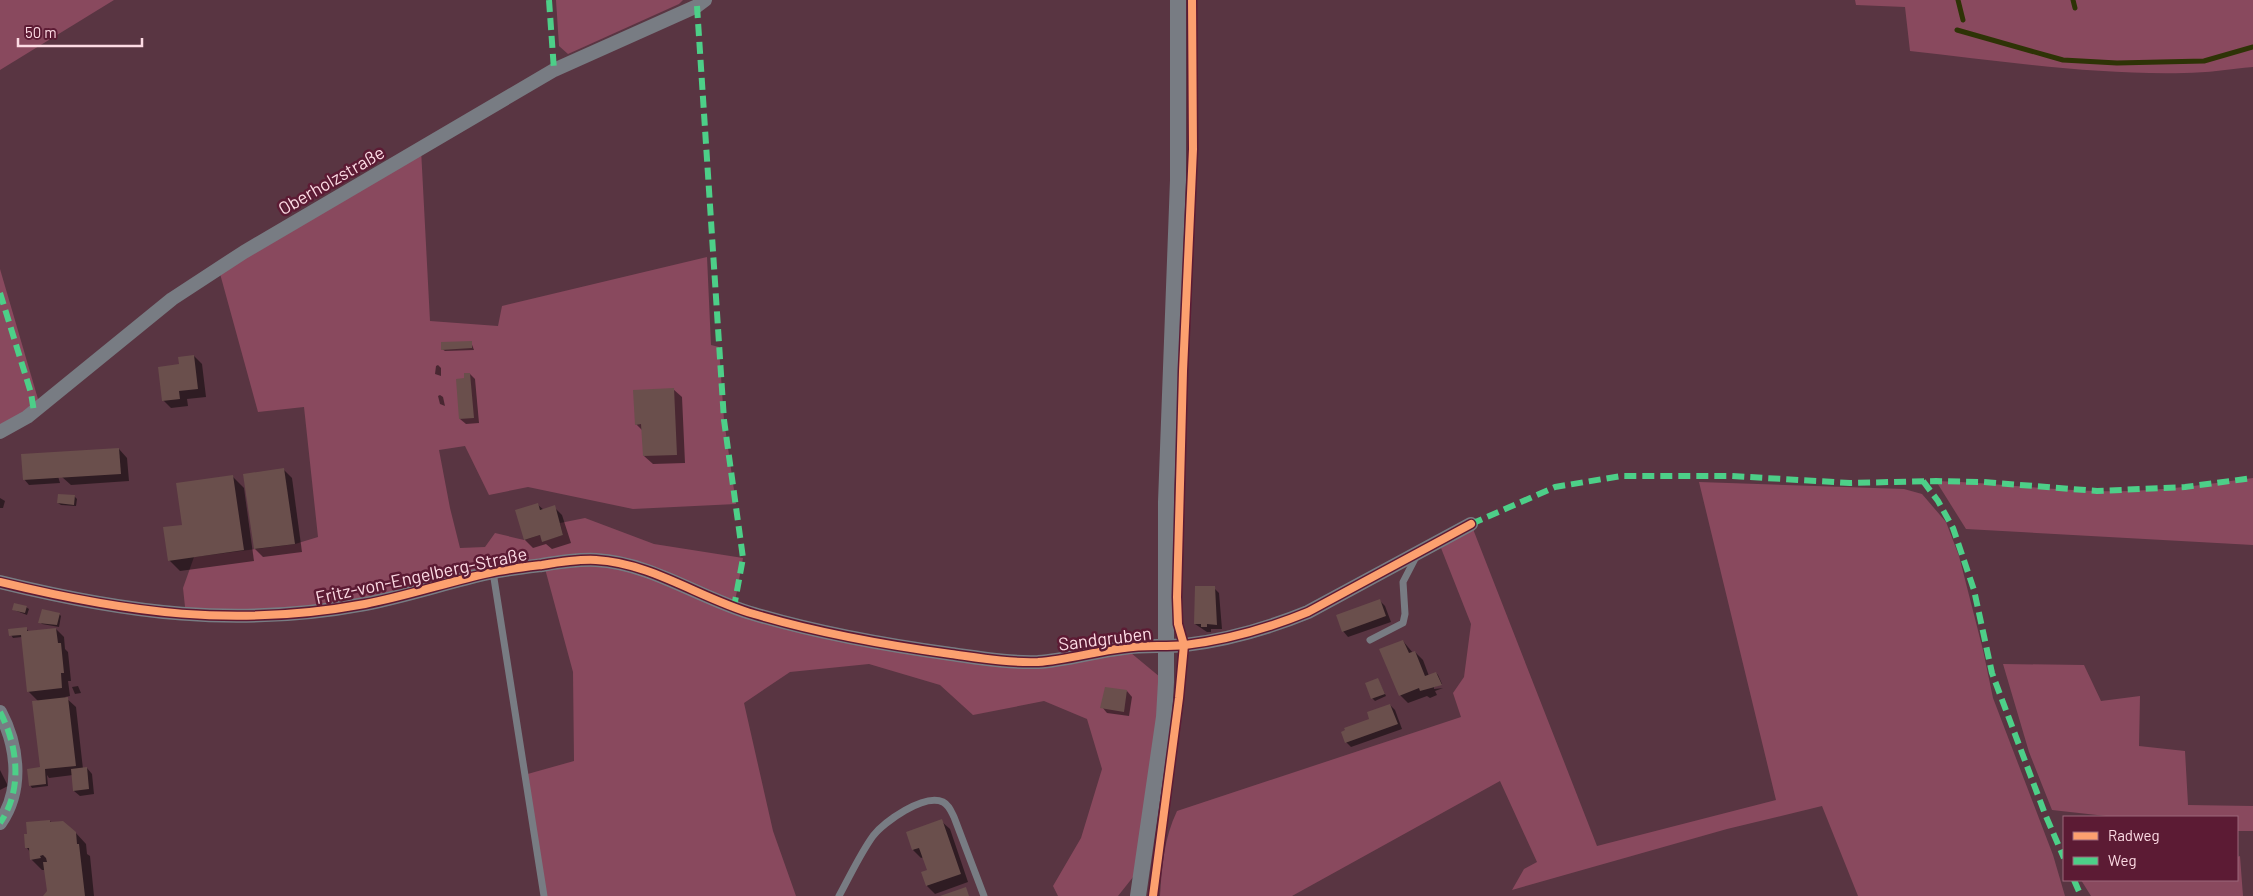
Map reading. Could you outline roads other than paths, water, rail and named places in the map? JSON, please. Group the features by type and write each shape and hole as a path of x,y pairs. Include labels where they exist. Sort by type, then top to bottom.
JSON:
{"street":[{"name":"Oberholzstraße","path":"0,432 27,417 172,299 244,252 554,70 697,6 705,0"},
{"name":"Sandgruben","path":"1138,896 1164,718 1167,645 1166,502 1178,170 1178,0"},
{"name":"Sandgruben","path":"751,614 812,629 917,650 1005,662 1040,662 1125,648 1184,645 1241,634 1308,612 1471,524"},
{"name":"Fritz-von-Engelberg-Straße","path":"0,582 121,608 186,616 240,617 306,614 368,603 493,572 578,560 613,562 654,574 751,614"},
{"path":"0,712 11,737 16,761 13,798 0,823"}],"lane":[{"path":"1370,640 1403,624 1405,614 1403,582 1418,552"},
{"path":"493,572 544,896"},
{"path":"839,896 869,841 885,823 921,803 939,801 948,806 954,817 984,896"}],"waterway":[{"path":"1958,0 1963,20"},
{"path":"2073,0 2075,8"},
{"path":"1957,30 2063,60 2117,63 2204,61 2253,47"}]}
